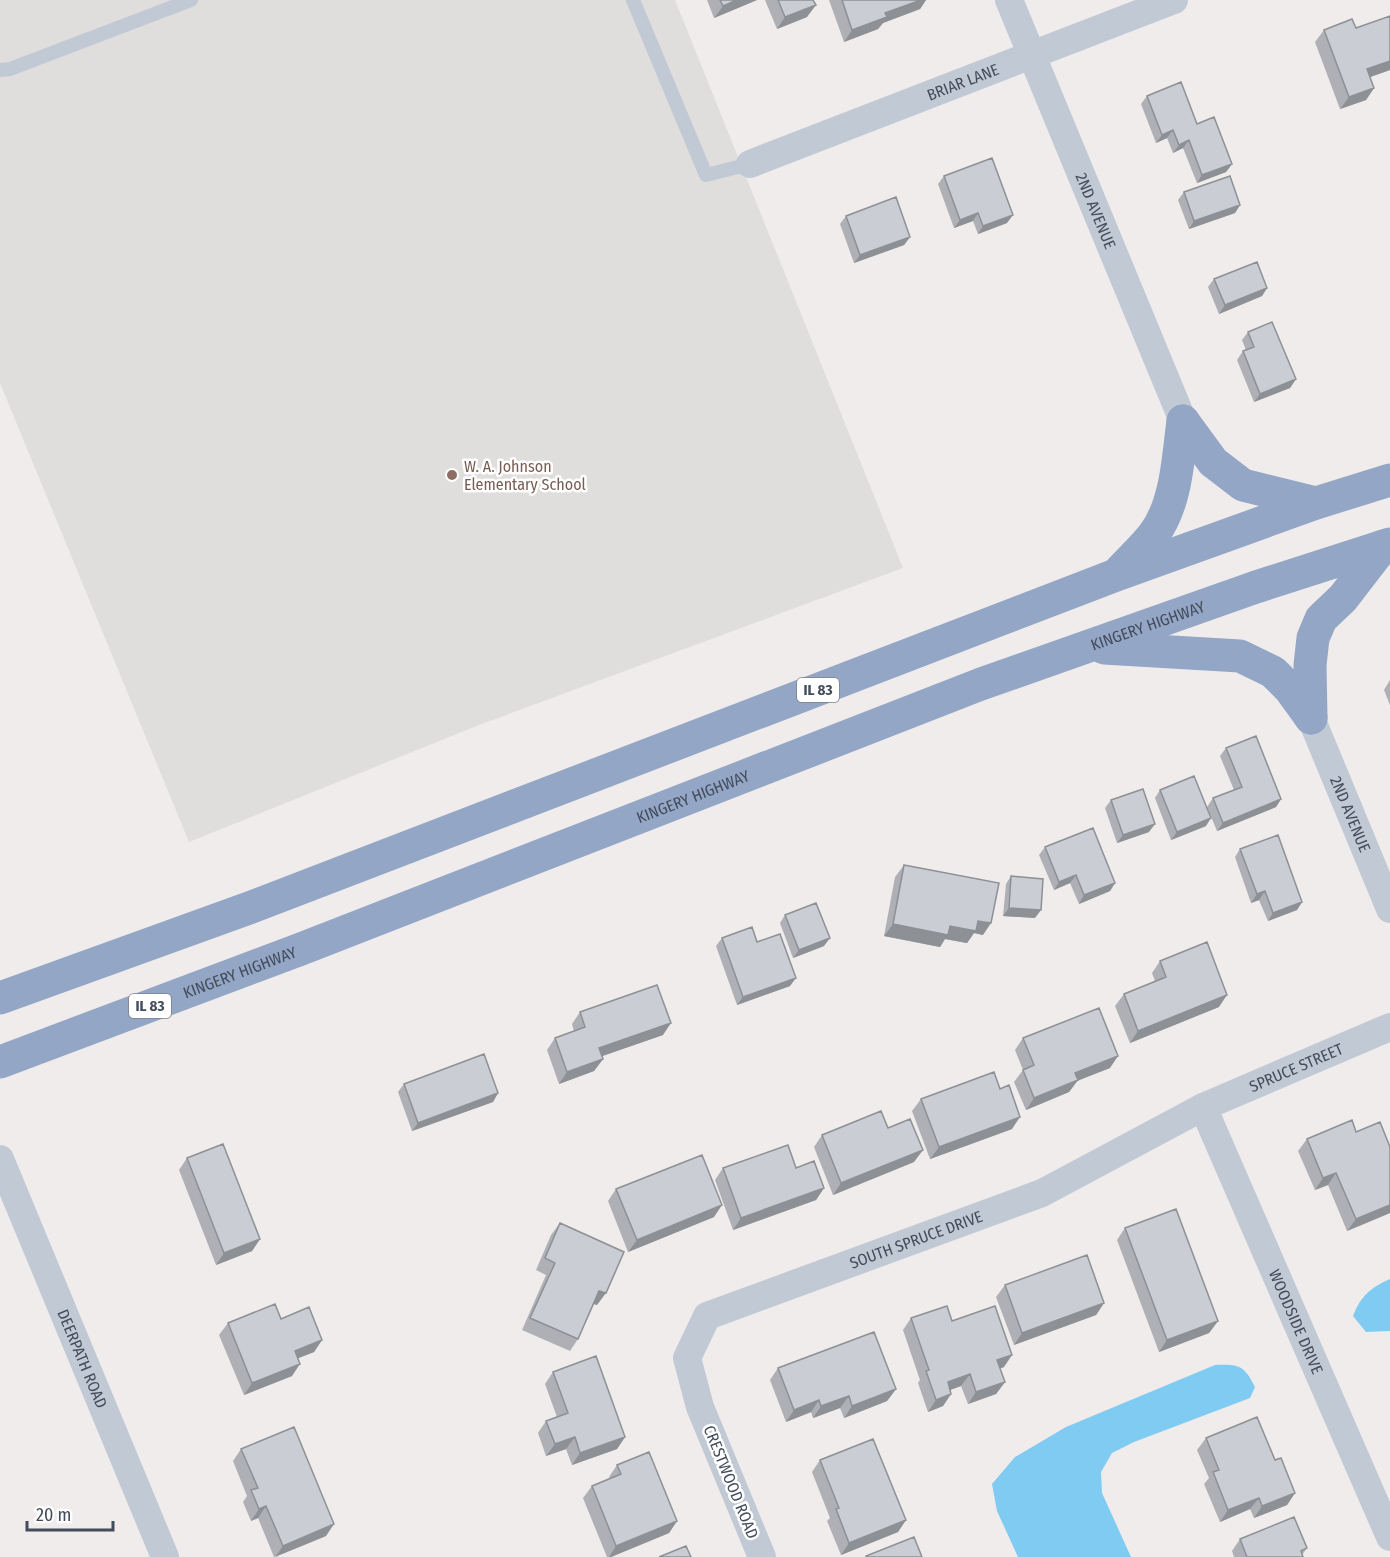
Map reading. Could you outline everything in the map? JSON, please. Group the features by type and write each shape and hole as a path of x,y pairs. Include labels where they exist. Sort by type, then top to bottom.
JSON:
{"highway":[{"path":"1183,421 1214,462 1243,485 1316,503"},
{"path":"1116,575 1155,533 1168,507 1176,474 1183,421"},
{"name":"IL 83","path":"0,998 260,904 1116,575 1316,503 1390,480"},
{"path":"1311,718 1312,638 1321,619 1343,598 1387,545"},
{"name":"KINGERY HIGHWAY","path":"0,1062 300,950 981,684 1256,587 1387,545"},
{"path":"1087,647 1240,656 1273,672 1290,689 1311,718"}],"street":[{"name":"2ND AVENUE","path":"1009,0 1183,421"},
{"name":"BRIAR LANE","path":"750,164 1174,0"},
{"name":"2ND AVENUE","path":"1311,718 1390,909"},
{"name":"SPRUCE STREET","path":"1203,1107 1390,1028"},
{"name":"SOUTH SPRUCE DRIVE","path":"700,1407 687,1358 707,1316 1042,1193 1203,1107"},
{"name":"WOODSIDE DRIVE","path":"1203,1107 1390,1537"},
{"name":"DEERPATH ROAD","path":"0,1159 165,1557"},
{"name":"CRESTWOOD ROAD","path":"700,1407 762,1557"}],"lane":[{"path":"0,70 10,69 191,0"},
{"path":"633,0 706,175 750,164"}],"shaded area":[{"name":"W. A. Johnson Elementary School","path":"0,0 675,0 903,568 479,725 189,842 0,383"}],"water":[{"path":"1390,1279 1390,1331 1366,1332 1353,1316 1356,1309 1367,1293"},
{"path":"1215,1365 1230,1365 1244,1370 1255,1387 1250,1398 1134,1442 1112,1453 1101,1472 1102,1493 1131,1557 1018,1557 997,1511 992,1484 1015,1457 1066,1427"}],"building":[{"path":"720,0 737,0 723,6"},
{"path":"778,0 813,0 816,5 785,17"},
{"path":"842,0 921,0 885,13 887,17 852,30"},
{"path":"1390,16 1390,61 1367,69 1374,88 1349,97 1324,30 1352,19 1356,28"},
{"path":"1181,82 1197,124 1214,117 1232,164 1202,175 1189,140 1179,145 1173,130 1162,135 1147,96"},
{"path":"992,158 1013,215 983,226 978,213 960,220 944,176"},
{"path":"1230,176 1240,205 1194,221 1184,192"},
{"path":"896,197 910,237 860,255 846,216"},
{"path":"1257,262 1267,288 1225,305 1214,279"},
{"path":"1272,322 1296,379 1260,394 1243,351 1254,347 1248,332"},
{"path":"1256,736 1281,799 1223,823 1213,798 1242,787 1226,748"},
{"path":"1194,776 1211,818 1177,832 1160,790"},
{"path":"1143,789 1155,824 1123,835 1111,800"},
{"path":"1093,828 1115,883 1084,895 1076,875 1059,882 1045,847"},
{"path":"1278,835 1302,902 1273,913 1265,891 1257,894 1240,849"},
{"path":"904,865 999,883 991,923 978,921 976,931 950,926 948,935 893,924"},
{"path":"1011,876 1043,879 1041,910 1009,908"},
{"path":"816,903 830,938 799,950 785,915"},
{"path":"752,927 757,942 780,934 796,978 743,997 722,938"},
{"path":"1207,942 1227,995 1138,1031 1124,994 1166,977 1160,961"},
{"path":"657,985 671,1023 599,1048 603,1059 567,1072 555,1038 585,1027 580,1012"},
{"path":"1099,1008 1118,1056 1075,1073 1078,1080 1034,1098 1023,1070 1034,1065 1023,1038"},
{"path":"484,1054 498,1093 418,1123 404,1084"},
{"path":"994,1072 1000,1089 1009,1085 1020,1117 939,1147 921,1099"},
{"path":"881,1111 888,1128 910,1119 923,1150 841,1183 822,1135"},
{"path":"1352,1120 1356,1132 1380,1122 1390,1147 1390,1205 1356,1219 1336,1173 1323,1178 1307,1139"},
{"path":"223,1144 260,1239 224,1253 187,1158"},
{"path":"788,1145 796,1168 814,1161 824,1188 741,1218 723,1168"},
{"path":"702,1155 722,1205 637,1240 616,1189"},
{"path":"1176,1209 1218,1321 1167,1340 1125,1228"},
{"path":"560,1223 624,1252 606,1293 599,1291 578,1339 530,1318 555,1263 545,1258"},
{"path":"1087,1255 1104,1303 1022,1333 1005,1285"},
{"path":"275,1304 281,1319 309,1307 322,1340 295,1351 300,1364 252,1383 228,1323"},
{"path":"947,1306 952,1321 995,1306 1012,1355 997,1360 1005,1382 976,1392 970,1374 948,1382 951,1394 936,1400 926,1371 929,1370 911,1318"},
{"path":"874,1332 896,1389 852,1406 849,1396 821,1406 819,1400 794,1410 778,1368"},
{"path":"596,1356 625,1437 580,1453 575,1437 555,1444 546,1421 568,1413 553,1372"},
{"path":"1257,1417 1275,1460 1281,1458 1295,1493 1262,1506 1259,1498 1228,1510 1213,1472 1219,1470 1206,1438"},
{"path":"294,1427 334,1524 283,1546 266,1506 259,1509 251,1490 258,1488 241,1449"},
{"path":"873,1439 906,1520 849,1543 836,1509 839,1508 820,1460"},
{"path":"649,1452 677,1521 616,1546 592,1486 621,1474 617,1465"},
{"path":"1294,1517 1307,1548 1301,1551 1303,1557 1247,1557 1240,1539"},
{"path":"914,1537 922,1557 866,1557 866,1556"},
{"path":"686,1546 691,1557 659,1557"}],"place":[{"name":"W. A. Johnson Elementary School","path":"452,475"}]}
